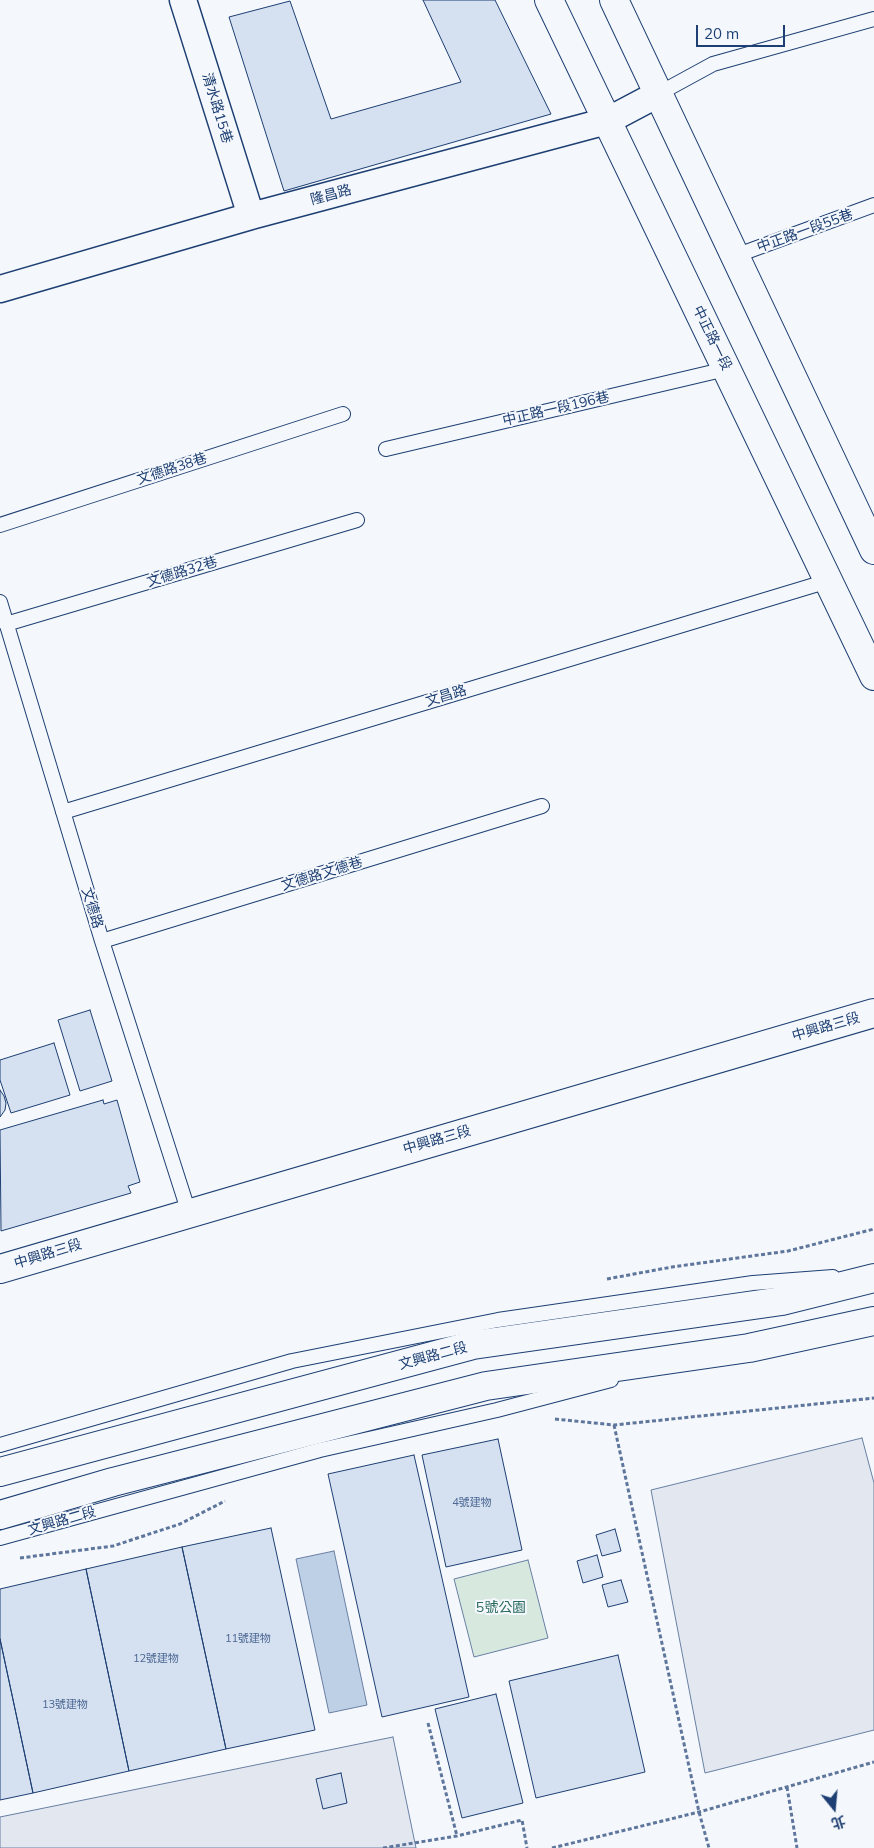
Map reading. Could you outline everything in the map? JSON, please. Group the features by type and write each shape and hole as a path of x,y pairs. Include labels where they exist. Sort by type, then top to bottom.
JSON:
{"street":[{"name":"清水路15巷","path":"184,0 251,216"},
{"name":"中正路一段","path":"549,0 874,676"},
{"path":"614,0 874,550"},
{"name":"隆昌路","path":"0,289 251,216 607,121 658,94"},
{"name":"中興路三段","path":"0,1269 874,1013"},
{"name":"文興路二段","path":"0,1472 474,1345 782,1301 874,1276"},
{"name":"文興路二段","path":"0,1515 113,1482 486,1386 749,1348 874,1321"}],"lane":[{"path":"658,94 713,64 874,19"},
{"name":"中正路一段55巷","path":"735,256 874,205"},
{"name":"中正路一段196巷","path":"386,449 726,369"},
{"name":"文德路38巷","path":"0,525 343,414"},
{"name":"文德路32巷","path":"6,624 357,520"},
{"name":"文昌路","path":"63,812 828,581"},
{"name":"文德路","path":"0,602 102,941 189,1213"},
{"name":"文德路文德巷","path":"102,941 542,806"},
{"name":"文興路二段","path":"0,1445 292,1361 498,1320 753,1283 874,1276"},
{"name":"文興路二段","path":"0,1538 320,1450 497,1410 705,1354"}],"path":[{"path":"545,1418 614,1424 874,1398"},
{"path":"614,1424 699,1812 709,1848"},
{"path":"19,1558 113,1546 180,1524 227,1500"},
{"path":"428,1723 457,1836"},
{"path":"552,1848 699,1812 874,1762"},
{"path":"788,1787 798,1848"},
{"path":"384,1848 457,1836 522,1820 528,1848"}],"green space":[{"name":"5號公園","path":"528,1560 548,1638 474,1657 454,1579"}],"shaded area":[{"path":"862,1438 874,1483 874,1730 705,1773 651,1490"},
{"path":"393,1737 416,1848 0,1848 0,1817"}],"water":[{"path":"334,1551 367,1705 329,1713 296,1559"}],"building":[{"path":"423,0 495,0 551,114 284,191 229,17 290,1 331,119 461,82"},
{"path":"90,1010 112,1081 80,1091 58,1020"},
{"path":"54,1043 70,1095 11,1113 0,1080 0,1060"},
{"path":"0,1090 6,1103 5,1110 0,1117"},
{"path":"103,1100 104,1104 117,1100 140,1182 128,1186 131,1193 1,1231 0,1130"},
{"path":"498,1439 522,1550 446,1567 422,1455"},
{"path":"414,1455 469,1697 382,1717 328,1474"},
{"path":"271,1528 315,1730 226,1749 182,1547"},
{"path":"615,1529 621,1551 602,1556 596,1535"},
{"path":"182,1547 226,1749 129,1771 86,1569"},
{"path":"597,1555 603,1577 583,1583 577,1561"},
{"path":"86,1569 129,1771 33,1793 0,1639 0,1589"},
{"path":"621,1580 628,1602 608,1607 602,1585"},
{"path":"0,1639 33,1793 0,1800"},
{"path":"618,1655 645,1772 536,1798 509,1681"},
{"path":"496,1694 523,1803 462,1818 435,1709"},
{"path":"341,1773 347,1803 323,1809 316,1779"}]}
